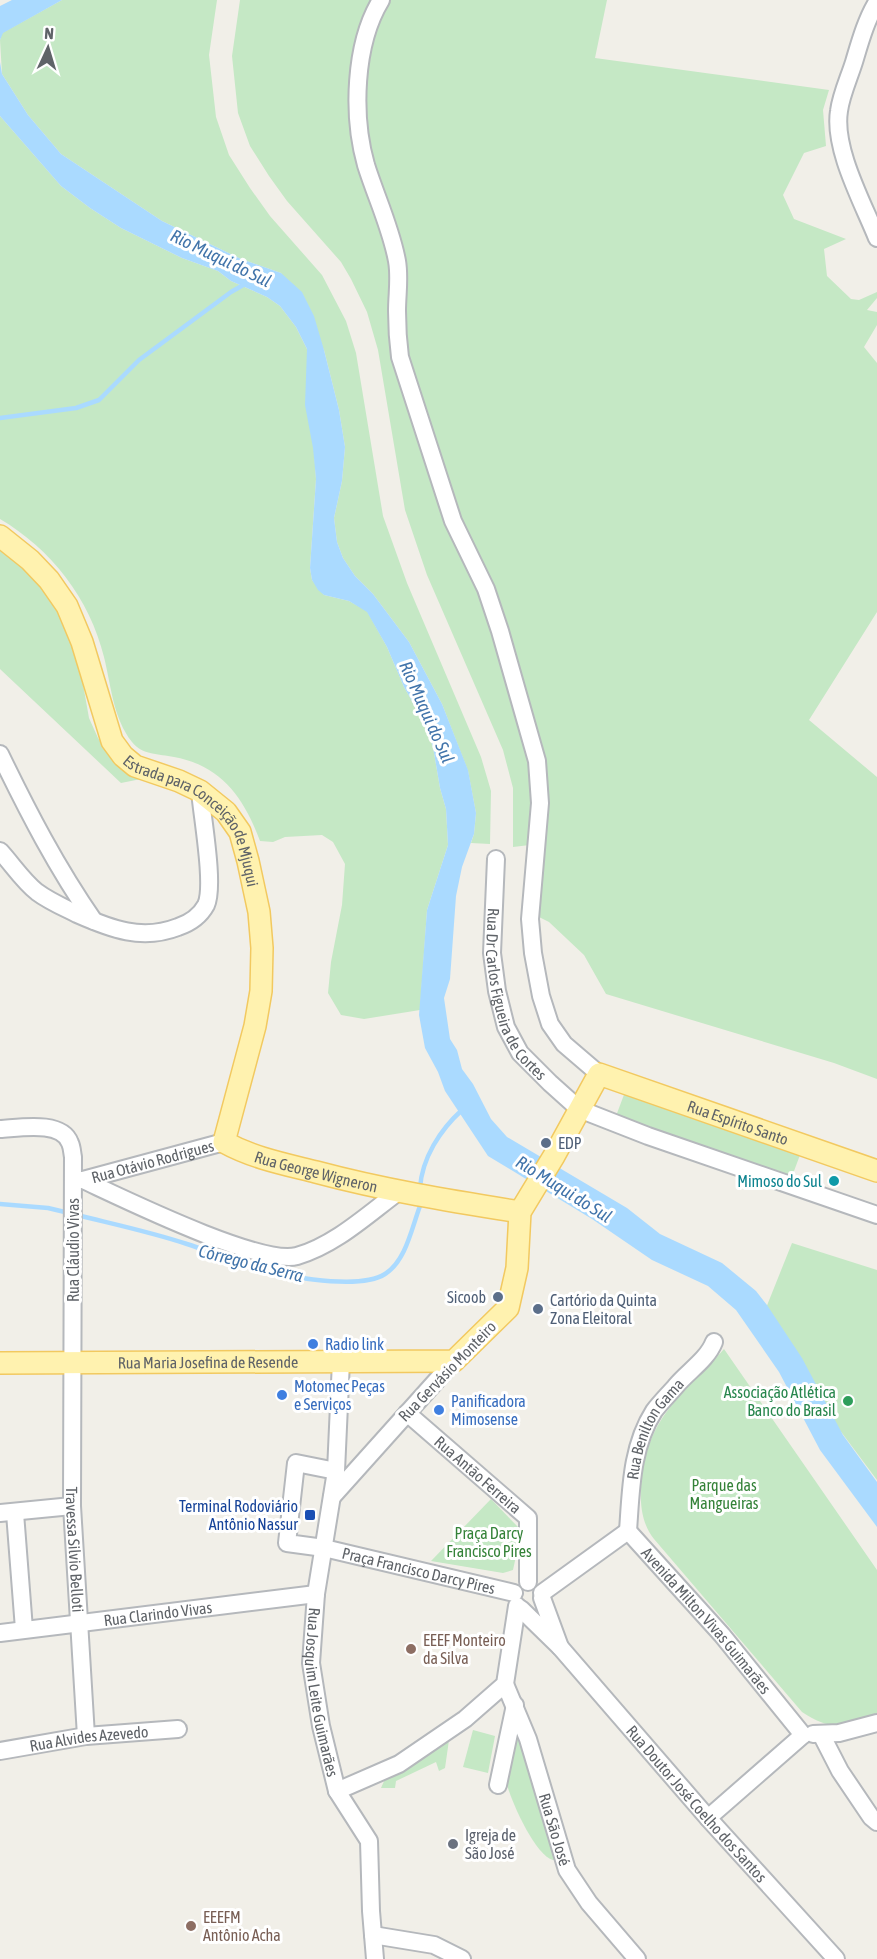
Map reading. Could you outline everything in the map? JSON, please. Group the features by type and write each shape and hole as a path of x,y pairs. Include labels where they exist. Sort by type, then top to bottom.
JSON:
{"main road":[{"name":"Estrada para Conceição de Mjuqui","path":"0,536 30,560 50,580 67,606 82,642 112,741 123,756 135,766 200,791 226,812 240,832 259,912 262,948 261,992 255,1026 224,1142"},
{"path":"526,1203 599,1074"},
{"name":"Rua Espírito Santo","path":"599,1074 877,1171"},
{"name":"Rua George Wigneron","path":"224,1142 240,1151 266,1160 413,1195 526,1203"},
{"name":"Rua Gervásio Monteiro","path":"454,1361 508,1308 526,1203"},
{"name":"Rua Maria Josefina de Resende","path":"0,1363 454,1361"}],"street":[{"path":"381,0 372,14 362,55 358,86 359,116 365,162 397,260 399,282 397,333 400,357 453,521 486,590 537,761 540,803 530,919 533,953 542,996 550,1023 564,1044 599,1074"},
{"path":"877,2 846,85 839,111 838,128 844,160 877,238"},
{"path":"0,754 32,821 70,887 95,922"},
{"path":"0,851 35,891 57,905 122,932 146,934 166,932 186,924 198,915 207,903 210,886 200,791"},
{"name":"Rua Dr Carlos Figueira de Cortes","path":"496,859 492,953 496,991 506,1027 520,1053 549,1083 579,1109 648,1136 877,1215"},
{"name":"Rua Cláudio Vivas","path":"0,1129 48,1127 63,1132 70,1142 79,1180 73,1200 73,1362"},
{"name":"Rua Otávio Rodrigues","path":"79,1180 224,1142"},
{"path":"79,1180 224,1241 277,1257 295,1257 332,1240 413,1195"},
{"name":"Rua Benilton Gama","path":"628,1531 632,1471 640,1440 654,1412 682,1378 710,1351 714,1342"},
{"name":"Rua Josquim Leite Guimarães","path":"341,1361 336,1471 316,1594 311,1663 321,1726 338,1791 369,1841 375,1959"},
{"name":"Rua Gervásio Monteiro","path":"332,1497 454,1361"},
{"name":"Travessa Silvio Belloti","path":"73,1362 72,1506 86,1736"},
{"name":"Rua Antão Ferreira","path":"407,1413 528,1518 528,1582"},
{"name":"Praça Francisco Darcy Pires","path":"336,1471 296,1463 287,1543 324,1548 517,1602"},
{"path":"24,1629 8,1513 72,1506"},
{"path":"542,1595 628,1531"},
{"name":"Avenida Milton Vivas Guimarães","path":"628,1531 722,1635 803,1735"},
{"path":"338,1791 399,1764 465,1719 505,1684 519,1585 528,1582 537,1585 542,1595 541,1602 534,1609 530,1611 517,1602"},
{"name":"Rua Clarindo Vivas","path":"0,1633 316,1594"},
{"name":"Rua Doutor José Coelho dos Santos","path":"542,1595 560,1647"},
{"name":"Rua Doutor José Coelho dos Santos","path":"517,1602 560,1647 708,1818 836,1959"},
{"name":"Rua São José","path":"505,1684 528,1739 567,1870 589,1903 637,1959"},
{"path":"498,1785 515,1705"},
{"path":"708,1818 803,1735 839,1733 877,1723"},
{"name":"Rua Alvides Azevedo","path":"0,1751 86,1736 178,1729"},
{"path":"821,1734 840,1771 871,1817 877,1822"},
{"path":"373,1935 434,1945 462,1959"}],"green space":[{"path":"62,0 217,0 209,55 216,117 229,155 250,188 270,216 322,275 346,321 356,353 383,516 407,583 481,757 491,791 490,844 471,843 476,813 468,771 442,704 409,642 373,594 355,576 343,558 337,542 334,518 342,481 345,447 339,410 324,350 281,273 241,259 162,221 61,154 28,115 2,74 0,40 2,33"},
{"path":"240,0 607,0 595,58 829,90 823,110 826,146 804,153 783,195 794,219 846,239 824,249 827,276 851,299 859,300 877,292 877,298 867,310 877,312 877,325 864,347 877,363 877,612 809,720 877,777 877,1079 834,1063 606,994 584,955 549,922 529,912 538,844 513,847 513,788 503,750 427,575 405,510 378,350 367,312 341,262 287,201 269,176 250,146 238,113 232,56"},
{"path":"0,116 61,186 121,228 182,258 218,271 231,281 267,297 280,306 296,327 307,349 316,479 310,568 312,580 324,595 349,601 367,611 387,647 404,687 424,722 433,747 446,809 448,845 427,910 420,1010 364,1019 341,1015 328,993 331,962 342,905 345,864 333,842 322,835 285,837 273,842 260,841 247,811 229,786 218,776 191,761 151,753 136,746 121,723 98,636 78,596 52,561 36,545 0,519"},
{"path":"0,545 52,596 78,656 89,718 98,738 104,747 151,777 121,783 0,669"},
{"path":"625,1092 800,1155 791,1179 616,1116"},
{"name":"Associação Atlética Banco do Brasil","path":"792,1243 877,1270 877,1480 760,1323"},
{"name":"Parque das Mangueiras","path":"724,1349 877,1570 877,1716 847,1724 830,1725 802,1712 654,1539 644,1521 641,1487 644,1463 658,1425 680,1395"},
{"name":"Praça Darcy Francisco Pires","path":"491,1499 518,1527 519,1542 513,1570 503,1573 431,1561"},
{"path":"473,1730 495,1736 488,1773 463,1767"},
{"path":"518,1739 522,1739 555,1859 553,1860 546,1856 533,1840 508,1788 507,1780"},
{"path":"449,1740 445,1768 439,1771 436,1762 396,1781 395,1788 381,1788 385,1779"}],"water":[{"path":"12,0 62,0 3,33 0,40 0,6"},
{"name":"Rio Muqui do Sul","path":"0,62 2,74 28,115 61,154 162,221 241,259 281,273 302,292 314,316 324,350 339,410 345,447 342,481 334,518 337,542 343,558 355,576 373,594 409,642 442,704 468,770 476,813 474,834 462,867 456,896 450,979 444,998 450,1039 457,1050 462,1069 473,1084 491,1119 507,1137 627,1208 660,1234 722,1263 756,1291 802,1358 843,1435 877,1482 877,1527 820,1450 779,1372 736,1310 708,1286 652,1260 592,1219 488,1156 445,1091 425,1048 419,1015 427,910 448,845 446,809 433,747 424,722 367,612 349,601 324,595 312,580 310,568 316,479 305,405 307,349 296,327 280,306 267,297 231,281 218,271 182,258 121,228 61,186 0,116"}],"waterway":[{"name":"Rio Muqui do Sul","path":"0,418 76,408 99,400 139,360 245,284"},
{"name":"Córrego da Serra","path":"420,1188 428,1155 446,1126 462,1110"},
{"name":"Córrego da Serra","path":"77,1215 200,1248 252,1268 313,1279 355,1281 372,1279 385,1274 398,1261 411,1233 420,1200"},
{"name":"Córrego da Serra","path":"0,1204 48,1208 69,1213"}],"place":[{"name":"EDP","path":"546,1143"},
{"name":"Mimoso do Sul","path":"834,1181"},
{"name":"Sicoob","path":"498,1297"},
{"name":"Cartório da Quinta Zona Eleitoral","path":"538,1309"},
{"name":"Radio link","path":"313,1344"},
{"name":"Motomec Peças e Serviços","path":"282,1395"},
{"name":"Associação Atlética Banco do Brasil","path":"848,1401"},
{"name":"Panificadora Mimosense","path":"439,1410"},
{"name":"Terminal Rodoviário Antônio Nassur","path":"310,1515"},
{"name":"EEEF Monteiro da Silva","path":"411,1649"},
{"name":"Igreja de São José","path":"453,1844"},
{"name":"EEEFM Antônio Acha","path":"191,1926"}]}
